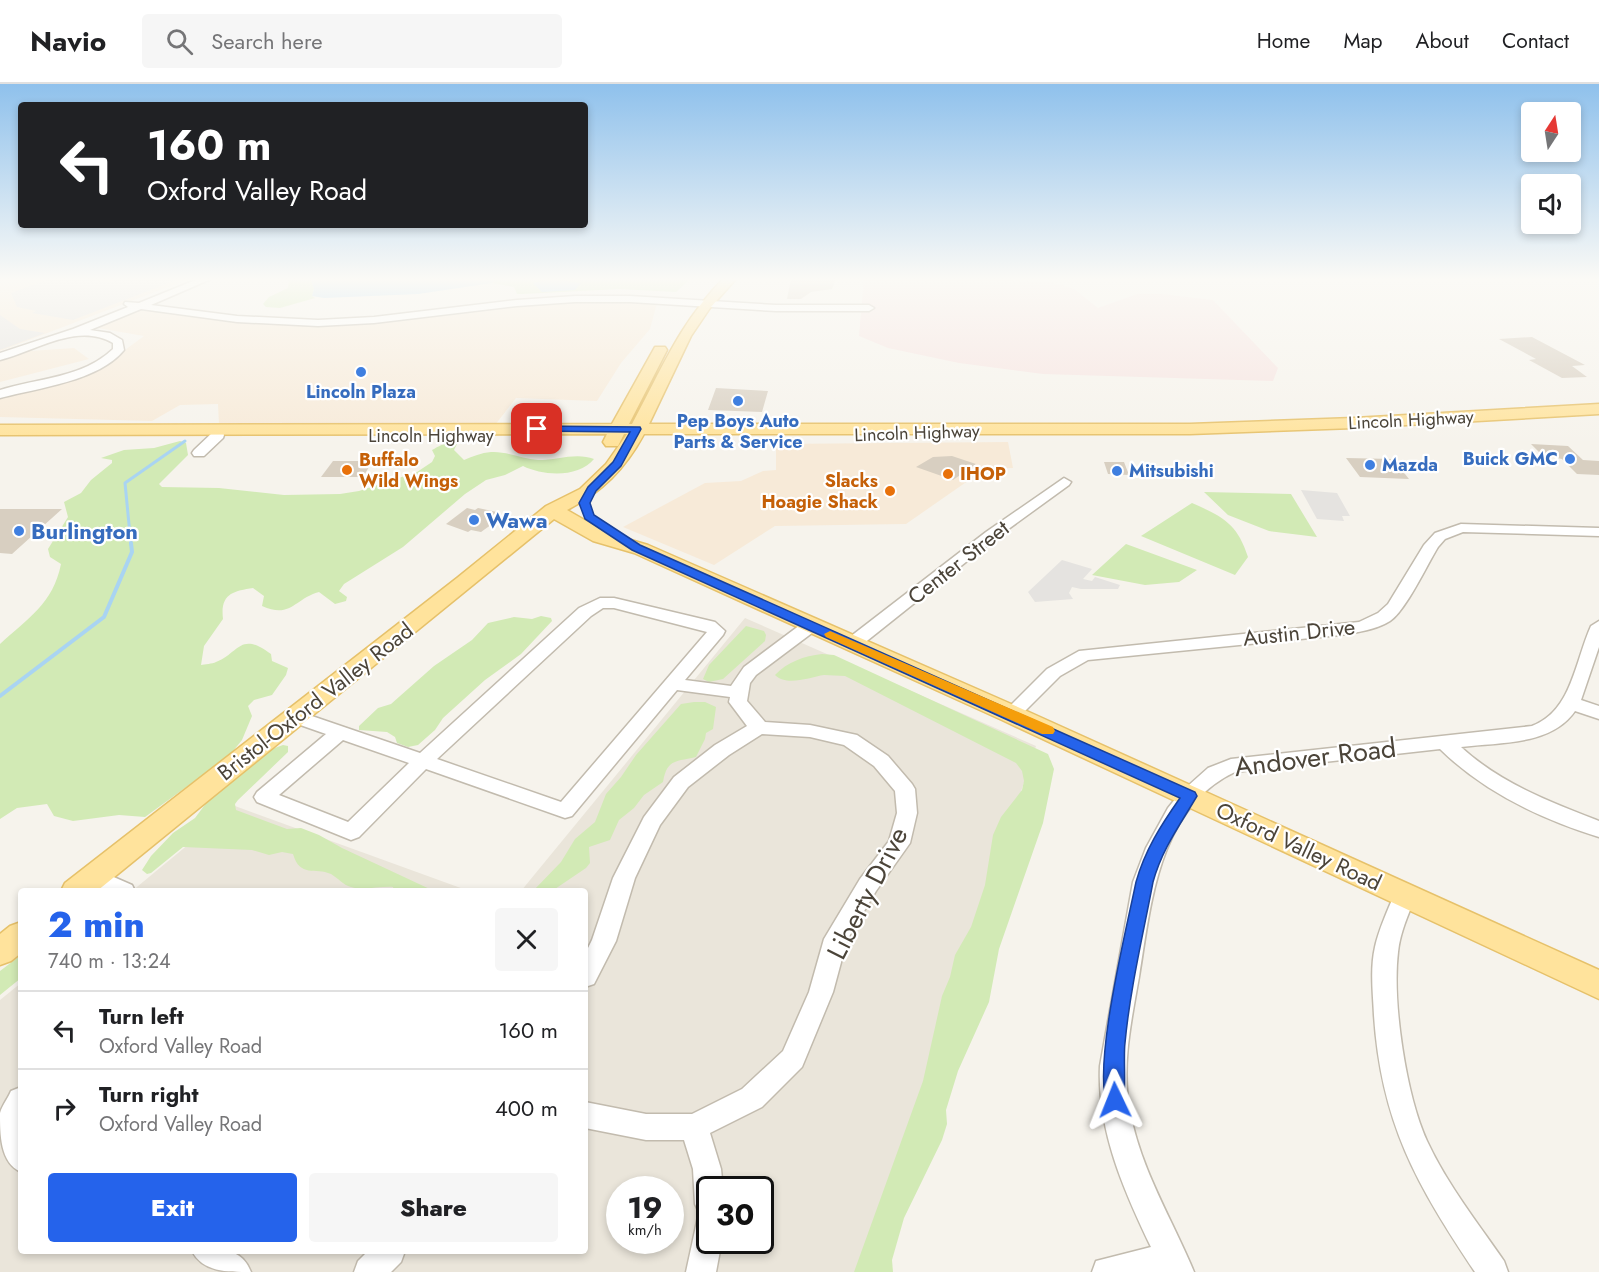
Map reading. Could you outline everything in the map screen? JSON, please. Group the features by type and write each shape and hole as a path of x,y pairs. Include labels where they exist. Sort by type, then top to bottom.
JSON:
{"main road":[{"path":"564,433 604,422 627,409 677,334"},
{"path":"523,535 554,527 591,527 589,516 584,508 592,489 626,433 648,408 687,334"},
{"path":"648,408 650,415 662,422 697,433"},
{"path":"626,433 627,409"},
{"name":"Lincoln Highway","path":"0,430 946,433 1297,426 1599,409"},
{"path":"0,422 80,422 194,432"},
{"name":"Lincoln Highway","path":"0,436 194,432 218,435 564,433"},
{"path":"564,433 599,448 609,463"},
{"path":"553,510 555,502 585,478 609,463 649,446 697,433"},
{"path":"553,510 567,505 592,489"},
{"name":"Oxford Valley Road","path":"553,510 591,527 600,537 636,547 1011,714 1599,985"},
{"name":"Bristol-Oxford Valley Road","path":"82,888 553,510"},
{"path":"0,952 18,937"}],"street":[{"path":"0,352 60,334"},
{"path":"0,357 61,334"},
{"path":"0,389 79,367 99,358 106,352 107,346 99,340 77,334"},
{"path":"0,394 87,370 111,358 119,350 118,342 111,337 89,334"},
{"path":"199,453 218,435"},
{"name":"Center Street","path":"852,644 991,535 1064,482"},
{"name":"Austin Drive","path":"1011,714 1052,672 1070,660 1085,655 1341,630 1377,622 1394,607 1432,545 1440,536 1450,531 1461,528 1494,528 1599,532"},
{"path":"296,717 340,732 423,761 565,811 717,631 709,626 614,603 600,603 585,612 423,761 351,832 264,797 340,732"},
{"path":"588,972 604,941 624,878 651,822 681,782 722,750 759,728 738,702 741,683 750,671 810,626"},
{"name":"Andover Road","path":"1175,1265 1146,1205 1127,1156 1113,1086 1115,1042 1144,882 1150,862 1163,835 1189,796 1209,775 1239,764 1544,730 1562,718 1571,703 1599,626"},
{"path":"674,684 739,693"},
{"path":"1571,703 1599,713"},
{"name":"Liberty Drive","path":"588,1117 646,1128 694,1127 752,1098 793,1059 821,992 836,939 868,885 899,843 907,813 905,789 881,760 850,740 810,731 759,728"},
{"path":"1444,742 1469,767 1511,792 1599,829"},
{"path":"89,888 109,884 118,888"},
{"path":"1405,895 1390,932 1386,953 1388,1039 1398,1097 1406,1125 1419,1154 1493,1272"},
{"path":"18,1106 7,1136 18,1153"},
{"path":"694,1127 708,1176"},
{"path":"211,1254 236,1272"},
{"path":"369,1272 387,1254"},
{"path":"701,1272 704,1254"},
{"path":"1107,1272 1175,1265"}],"shaded area":[{"path":"0,334 43,334 0,351"},
{"path":"0,334 41,334 0,350"},
{"name":"Lincoln Plaza","path":"135,334 645,334 621,363 597,401 516,398 495,425 219,424 218,404 180,405 152,421 0,417 0,399 3,397 98,370 144,336"},
{"path":"1246,334 1278,368 1273,381 1043,374 959,363 888,348 859,336"},
{"path":"74,348 89,359 0,382 0,359 30,351"},
{"path":"1008,442 1013,468 985,469 906,524 775,526 714,565 623,527 705,483 741,481 763,471 776,470 776,444"},
{"path":"1301,490 1337,493 1350,516 1342,516 1344,521 1317,519"},
{"path":"1062,560 1092,569 1083,579 1092,581 1095,577 1120,585 1118,589 1072,587 1069,593 1073,599 1035,602 1028,592"},
{"path":"745,618 1036,746 863,1272 0,1272 0,1000 18,985 18,1254 588,1254 588,888 523,888"},
{"path":"235,806 461,888 136,888"}],"green space":[{"path":"180,441 186,443 188,455 159,484 162,487 219,488 284,495 340,494 359,491 417,472 432,462 435,456 432,450 447,443 457,444 454,450 464,460 491,452 538,460 574,456 594,459 579,470 570,472 540,472 523,466 505,475 486,480 465,494 403,547 344,584 339,591 347,597 346,601 335,604 319,592 280,610 262,606 264,596 253,588 229,595 224,604 223,619 204,646 201,665 216,662 241,646 253,644 271,654 272,661 288,668 286,675 272,695 254,700 248,706 252,716 242,740 229,756 145,817 119,815 73,821 54,816 47,804 17,808 0,819 0,644 38,609 52,590 61,564 50,557 48,549 68,517 64,502 81,493 91,480 112,463 112,460 101,458 124,450 154,448"},
{"path":"1204,492 1291,494 1317,537 1269,531 1228,515"},
{"path":"1192,503 1228,522 1239,536 1248,557 1235,575 1141,536"},
{"path":"1126,544 1197,570 1179,582 1145,585 1092,575"},
{"path":"541,616 551,618 552,621 521,654 485,680 443,718 435,730 418,745 408,747 397,743 395,737 387,732 359,730 359,726 378,708 391,704 434,666 472,640 488,623 514,617 532,619"},
{"path":"746,626 764,631 765,641 723,679 709,682 703,679 709,665"},
{"path":"822,654 834,655 1048,754 1054,769 1043,823 999,949 989,1002 958,1071 946,1110 947,1124 942,1140 904,1218 892,1260 893,1272 854,1272 923,1081 942,996 950,977 955,955 971,927 985,885 993,835 1001,817 1022,790 1024,781 1022,771 1016,763 845,676 824,675 792,681 780,679 775,675 796,660"},
{"path":"705,702 716,707 713,729 706,733 696,757 670,765 663,782 644,795 634,808 619,820 610,840 589,847 590,863 586,868 556,888 536,888 561,862 575,839 595,822 606,794 636,755 681,704"},
{"path":"283,745 288,746 288,752 238,800 235,804 236,810 287,829 301,828 319,835 428,888 351,887 331,874 304,869 293,854 282,852 269,855 252,850 183,847 151,873 147,874 142,870 151,856 173,833 195,818 210,798 272,749"},
{"path":"18,957 18,980 0,995 0,971"}],"building":[{"path":"1532,337 1585,365 1572,366 1587,377 1562,378 1529,360 1536,359 1499,339"},
{"name":"Pep Boys Auto Parts & Service","path":"716,388 768,391 762,412 708,410"},
{"name":"Buick GMC","path":"1531,444 1568,446 1583,460 1599,461 1599,475 1577,474 1562,459 1542,455"},
{"name":"IHOP","path":"952,456 976,464 953,480 916,467 933,457"},
{"name":"Mazda","path":"1346,458 1393,459 1409,479 1360,477"},
{"name":"Buffalo Wild Wings","path":"333,461 372,462 363,477 321,477"},
{"name":"Mitsubishi","path":"1104,462 1124,462 1129,475 1108,474"},
{"name":"Wawa","path":"467,508 497,512 494,515 502,517 481,532 471,530 468,532 446,524"},
{"name":"Burlington","path":"0,509 62,509 12,554 0,553"}],"waterway":[{"path":"131,545 125,483 185,441"},
{"path":"0,696 104,617 132,552 131,543"}],"slow traffic":[{"path":"830,634 1047,731"}],"place":[{"name":"Lincoln Plaza","path":"361,372"},
{"name":"Pep Boys Auto Parts & Service","path":"738,401"},
{"name":"Buick GMC","path":"1570,459"},
{"name":"Mazda","path":"1370,465"},
{"name":"Buffalo Wild Wings","path":"347,470"},
{"name":"Mitsubishi","path":"1117,471"},
{"name":"IHOP","path":"948,474"},
{"name":"Slacks Hoagie Shack","path":"890,491"},
{"name":"Wawa","path":"474,520"},
{"name":"Burlington","path":"19,531"}],"route":[{"path":"537,429 637,429 617,464 592,489 584,503 586,512 598,524 636,547 1189,796 1163,835 1150,862 1144,882 1115,1042 1113,1086 1115,1100"}]}
